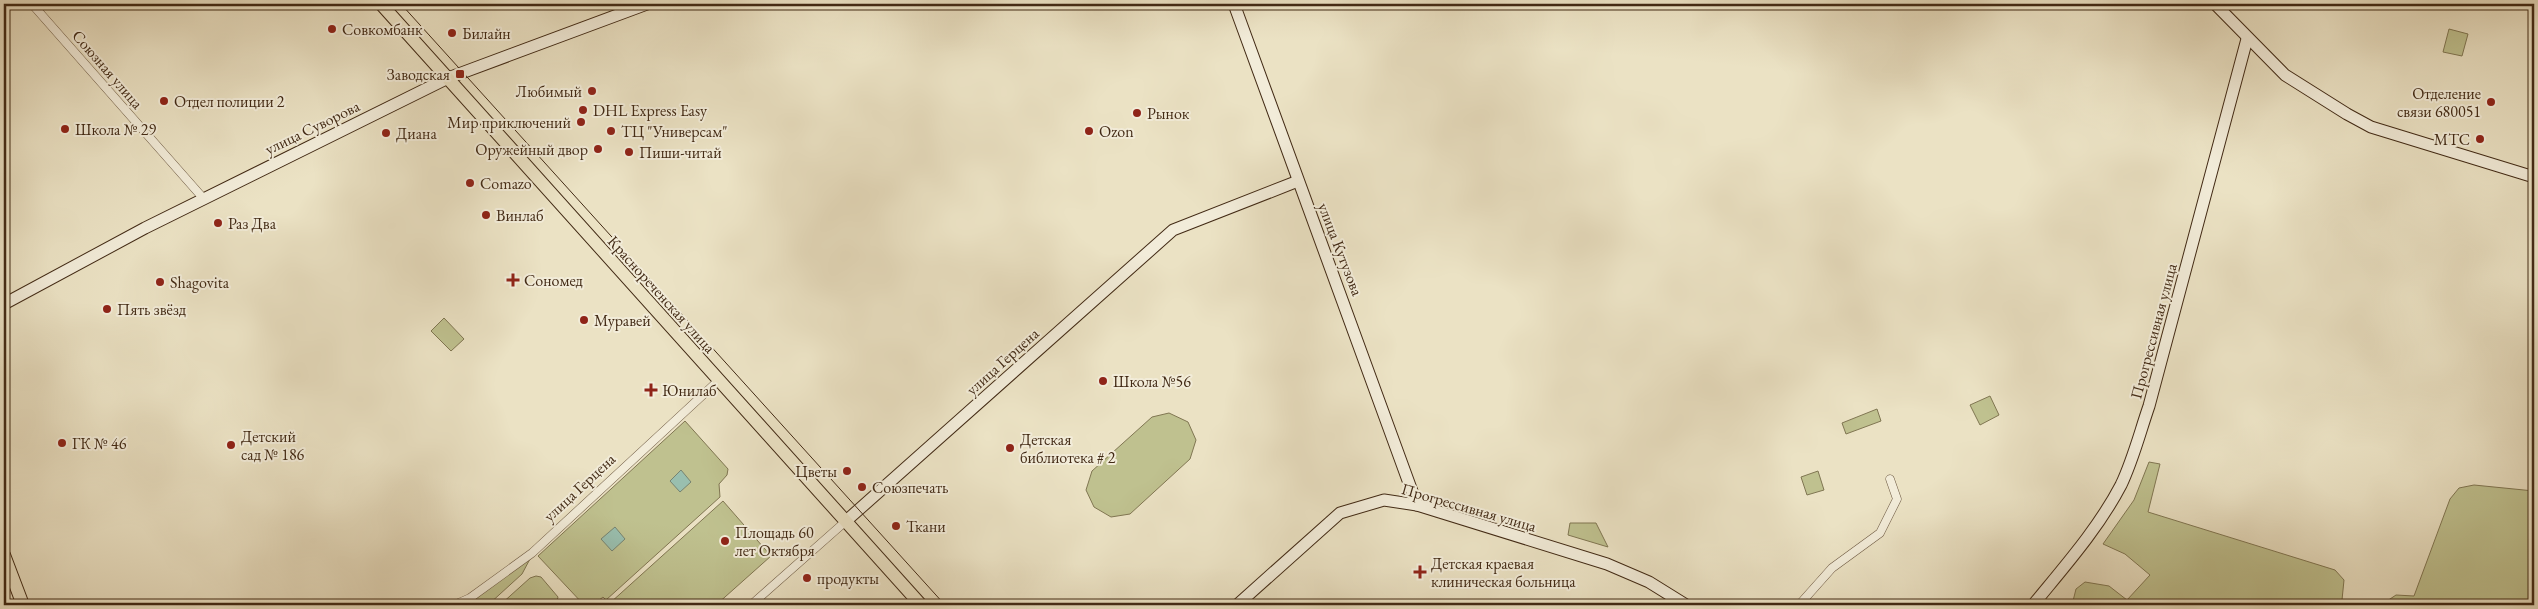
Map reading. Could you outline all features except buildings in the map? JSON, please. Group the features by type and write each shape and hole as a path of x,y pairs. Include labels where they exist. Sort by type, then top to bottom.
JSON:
{"main road":[{"name":"Краснореченская улица","path":"380,4 718,382 921,605"},
{"path":"4,556 23,605"}],"street":[{"name":"Союзная улица","path":"32,4 203,198"},
{"name":"улица Суворова","path":"4,304 203,198 448,78 647,4"},
{"name":"улица Кутузова","path":"1234,4 1416,505"},
{"path":"2215,4 2247,39 2285,75 2362,122 2534,177"},
{"name":"Прогрессивная улица","path":"2033,605 2088,536 2121,485 2133,454 2154,387 2247,39"},
{"name":"улица Герцена","path":"751,605 1173,230 1298,181"},
{"name":"улица Герцена","path":"454,605 470,598 532,553 718,382"},
{"path":"1799,605 1832,568 1880,533 1897,499 1890,479"},
{"name":"Прогрессивная улица","path":"1237,605 1340,513 1384,500 1416,505 1625,571 1649,582 1686,605"}],"shaded area":[{"path":"2449,29 2468,34 2462,56 2443,52"},
{"path":"444,318 464,339 451,351 431,331"},
{"path":"1990,396 1999,415 1980,425 1970,405"},
{"path":"1877,409 1881,421 1846,434 1842,423"},
{"path":"1169,413 1188,422 1196,440 1190,459 1130,514 1111,517 1094,507 1086,490 1092,471 1152,417"},
{"path":"685,421 728,469 727,475 719,484 720,497 606,600 603,597 593,605 584,605 538,556"},
{"path":"2149,462 2160,464 2148,512 2335,570 2344,580 2342,600 2345,605 2078,605 2073,601 2076,589 2085,582 2109,586 2127,600 2150,575 2125,554 2103,544 2134,500"},
{"path":"681,470 691,482 680,492 670,481"},
{"path":"1818,471 1824,490 1807,495 1801,477"},
{"path":"2474,485 2534,491 2534,605 2381,605 2396,595 2414,596 2450,499 2459,488"},
{"path":"723,501 771,556 716,605 612,605 610,603"},
{"path":"1570,523 1596,523 1608,547 1568,535"},
{"path":"615,527 625,539 612,551 601,539"},
{"path":"531,557 522,574 488,605 467,605"},
{"path":"541,577 558,597 556,605 500,605 530,578"}],"tram line":[{"path":"401,4 945,605"}],"place":[{"name":"Совкомбанк","path":"332,29"},
{"name":"Билайн","path":"452,33"},
{"name":"Заводская","path":"460,74"},
{"name":"Любимый","path":"592,91"},
{"name":"Отдел полиции 2","path":"164,101"},
{"name":"Отделение связи 680051","path":"2491,102"},
{"name":"DHL Express Easy","path":"583,110"},
{"name":"Рынок","path":"1137,113"},
{"name":"Мир приключений","path":"581,122"},
{"name":"Школа № 29","path":"65,129"},
{"name":"ТЦ \"Универсам\"","path":"611,131"},
{"name":"Ozon","path":"1089,131"},
{"name":"Диана","path":"386,133"},
{"name":"МТС","path":"2480,139"},
{"name":"Оружейный двор","path":"598,149"},
{"name":"Пиши-читай","path":"629,152"},
{"name":"Comazo","path":"470,183"},
{"name":"Винлаб","path":"486,215"},
{"name":"Раз Два","path":"218,223"},
{"name":"Сономед","path":"513,280"},
{"name":"Shagovita","path":"160,282"},
{"name":"Пять звёзд","path":"107,309"},
{"name":"Муравей","path":"584,320"},
{"name":"Школа №56","path":"1103,381"},
{"name":"Юнилаб","path":"651,390"},
{"name":"ГК № 46","path":"62,443"},
{"name":"Детский сад № 186","path":"231,445"},
{"name":"Детская библиотека # 2","path":"1010,448"},
{"name":"Цветы","path":"847,471"},
{"name":"Союзпечать","path":"862,487"},
{"name":"Ткани","path":"896,526"},
{"name":"Площадь 60 лет Октября","path":"725,541"},
{"name":"Детская краевая клиническая больница","path":"1420,572"},
{"name":"продукты","path":"807,578"}]}
